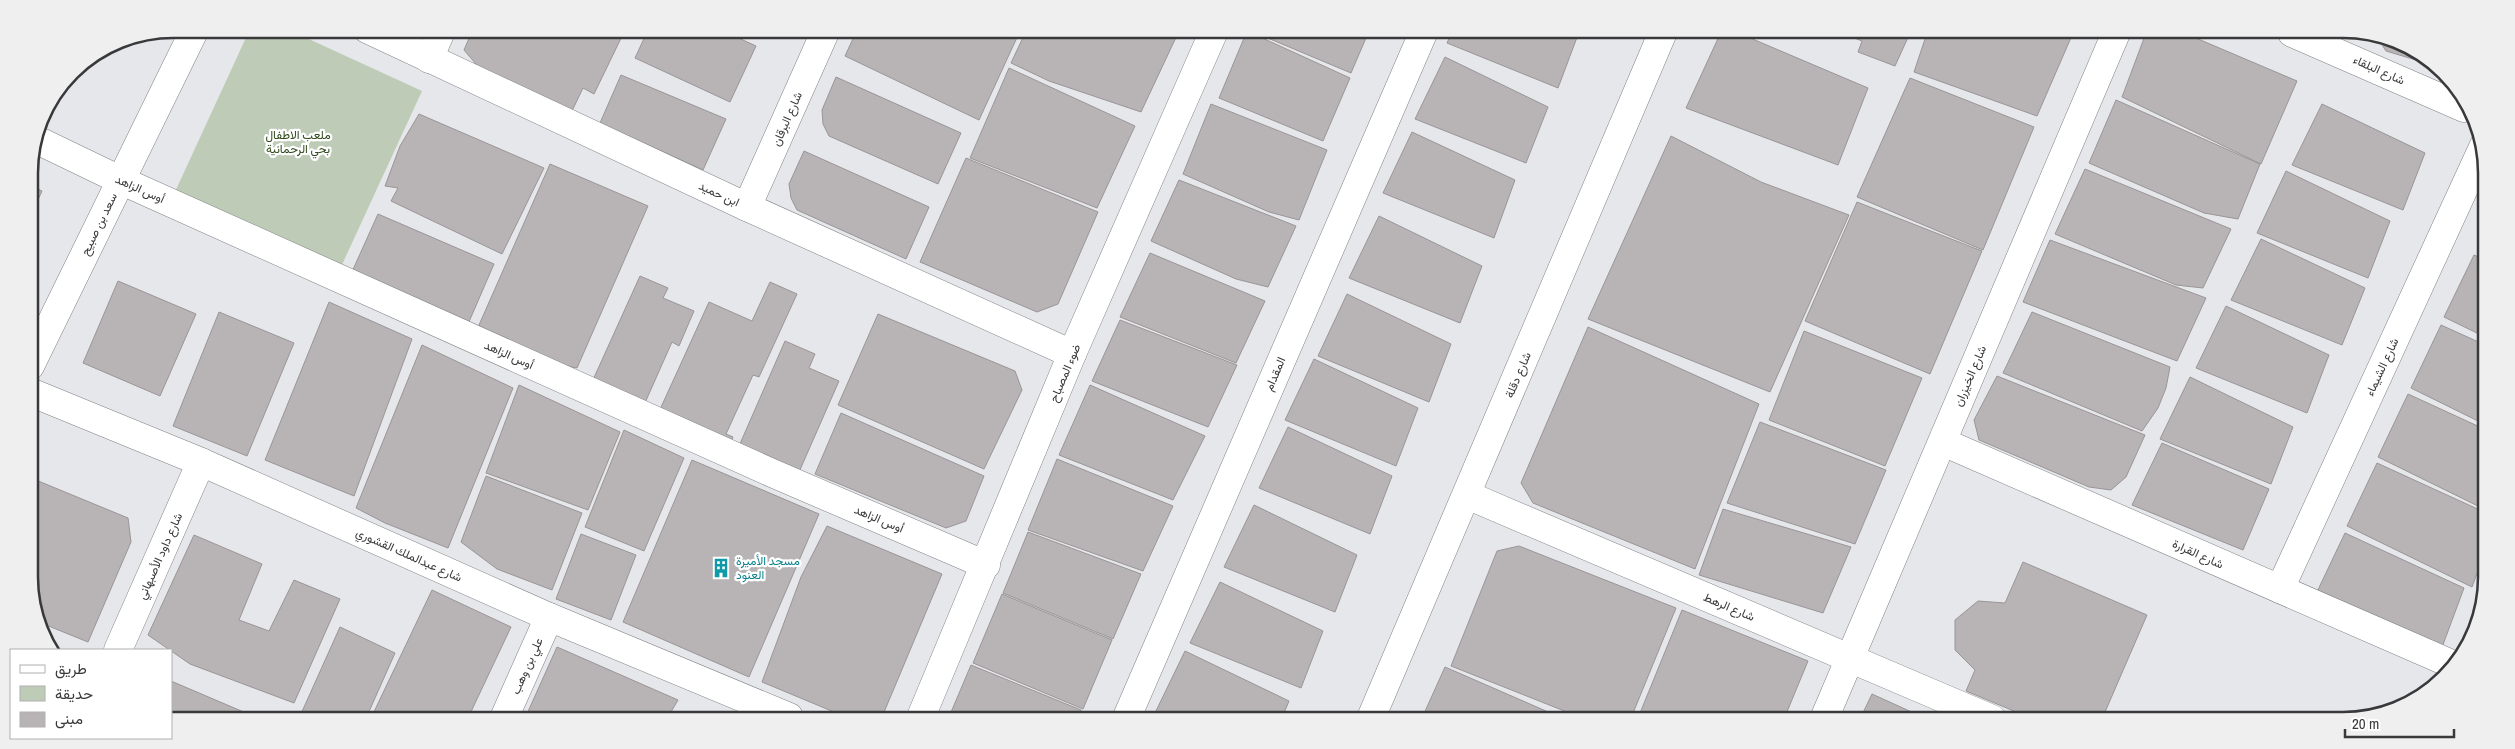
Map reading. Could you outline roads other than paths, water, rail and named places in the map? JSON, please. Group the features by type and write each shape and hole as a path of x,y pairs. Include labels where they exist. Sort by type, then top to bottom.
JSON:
{"street":[{"name":"سعد بن صبيح","path":"38,349 191,38"},
{"name":"ابن حميد","path":"386,38 747,207 1072,354"},
{"path":"429,59 438,38"},
{"name":"شارع البرقان","path":"747,207 822,38"},
{"name":"ضوء المصباح","path":"924,712 1072,354 1211,38"},
{"name":"المقدام","path":"1130,712 1421,38"},
{"name":"شارع دقلة","path":"1374,711 1660,38"},
{"name":"شارع الخيزران","path":"1827,711 1848,658 1943,442 2114,38"},
{"name":"شارع البلقاء","path":"2317,38 2342,43 2460,106"},
{"name":"أوس الزاهد","path":"41,142 120,180 772,473 986,565"},
{"name":"شارع الشيماء","path":"2280,589 2477,161"},
{"name":"شارع عبدالملك القشوري","path":"38,395 201,462 549,617 776,712"},
{"name":"شارع القرارة","path":"1943,442 2447,662"},
{"name":"شارع داود الأصبهاني","path":"118,649 201,462"},
{"name":"شارع الرهط","path":"1467,495 1974,711"},
{"name":"علي بن وهب","path":"507,712 549,617"}],"place":[{"name":"مسجد الأميرة العنود","path":"721,568"}],"park label":[{"name":"ملعب الاطفال بحي الرحمانية","path":"298,142"}]}
